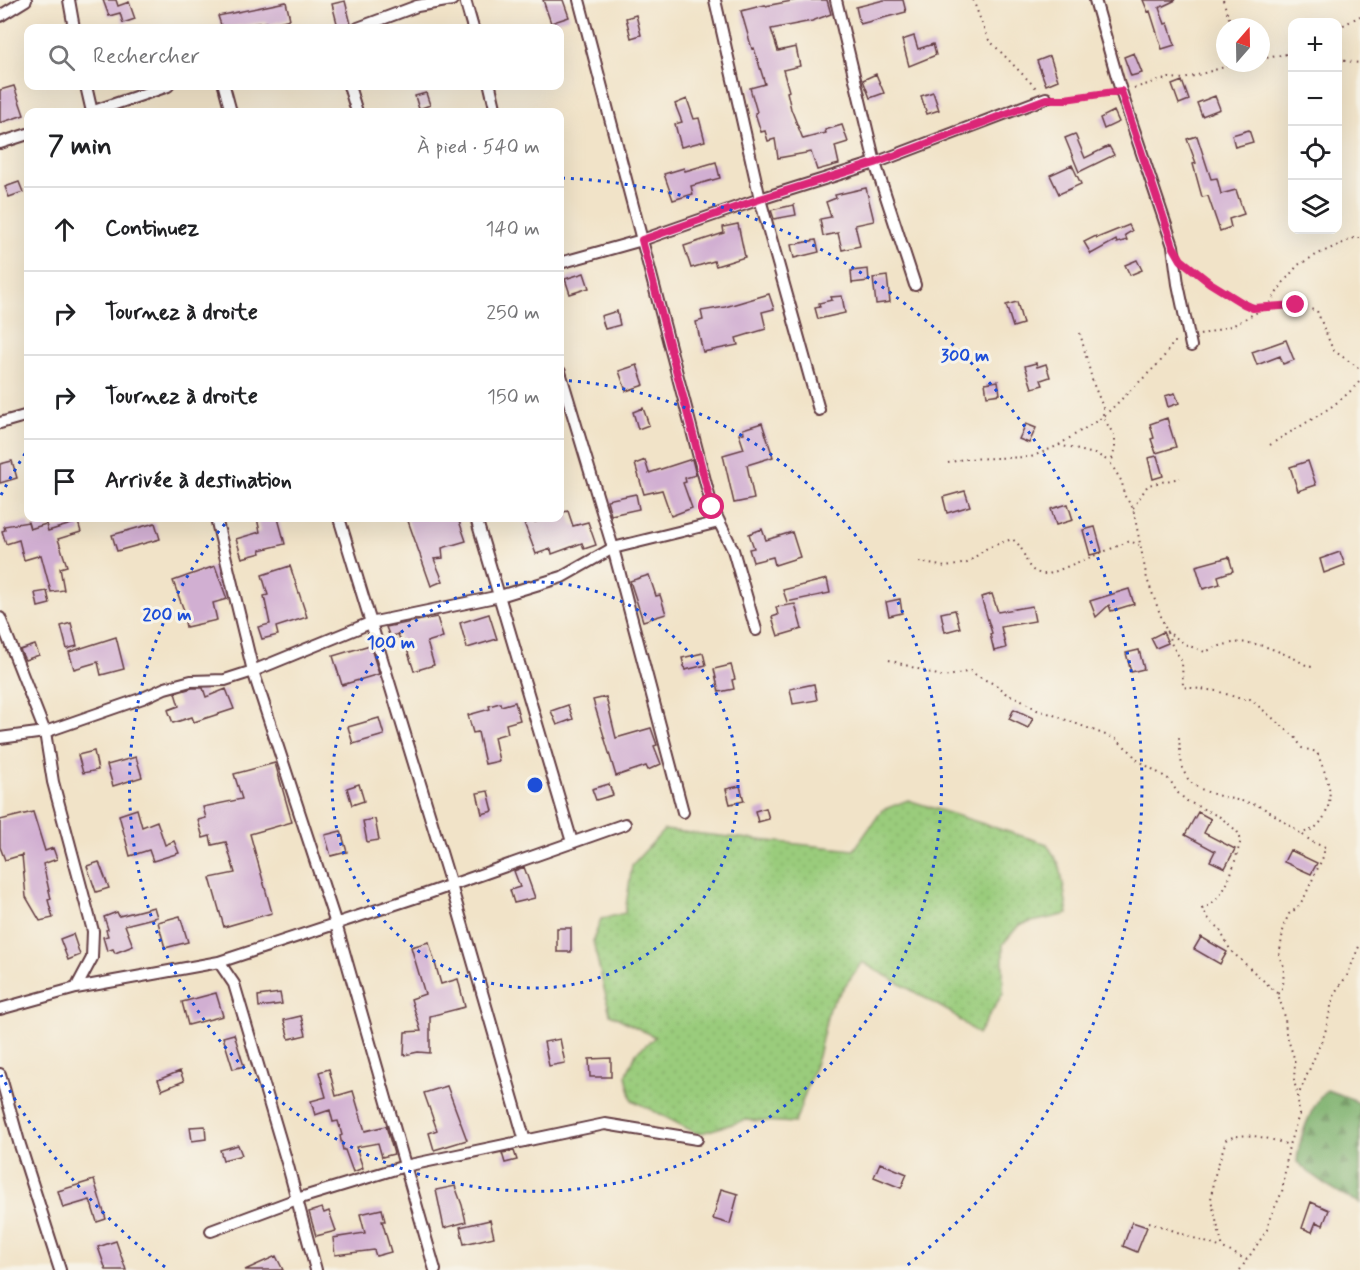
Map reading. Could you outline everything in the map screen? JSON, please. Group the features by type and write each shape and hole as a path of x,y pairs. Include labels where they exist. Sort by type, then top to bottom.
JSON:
{"street":[{"path":"0,16 26,0"},
{"path":"69,0 73,24"},
{"path":"369,24 417,6 452,0"},
{"path":"465,0 472,24"},
{"path":"579,0 712,507 733,550 756,630"},
{"path":"715,0 760,199 819,410"},
{"path":"836,0 875,163 915,285"},
{"path":"1095,0 1121,91 1173,246 1178,284 1191,342"},
{"path":"87,90 91,108"},
{"path":"104,108 156,90"},
{"path":"225,90 230,108"},
{"path":"350,90 356,108"},
{"path":"491,90 495,108"},
{"path":"564,262 642,240 760,199 875,163 1046,99"},
{"path":"0,143 24,135"},
{"path":"564,386 612,548 682,812"},
{"path":"0,423 24,416"},
{"path":"217,522 253,671 336,924 435,1270"},
{"path":"340,522 451,885 525,1141"},
{"path":"477,522 572,843"},
{"path":"0,738 45,732 190,681 225,680 253,671 370,623 500,596 562,577 612,548 719,522"},
{"path":"0,618 45,732 53,782 93,931 92,958 76,988"},
{"path":"0,1009 76,988 219,962 625,824"},
{"path":"219,962 234,984 316,1270"},
{"path":"0,1074 60,1270"},
{"path":"211,1231 297,1199 405,1166 605,1124 697,1139"}],"path":[{"path":"973,0 988,39 1046,99 1065,99 1121,91 1169,78 1184,80 1216,70"},
{"path":"1223,0 1229,18"},
{"path":"1342,26 1360,16"},
{"path":"1270,57 1288,53"},
{"path":"1342,61 1360,63"},
{"path":"948,463 963,459 1031,457 1059,445 1103,417 1160,362 1174,342 1191,342 1234,325 1268,306 1298,265 1318,254 1360,238"},
{"path":"1173,246 1181,260 1210,283 1253,308 1296,305 1317,311 1333,350 1360,369"},
{"path":"1080,333 1093,384 1103,407 1103,417 1115,437 1111,464"},
{"path":"1270,445 1288,432 1316,419 1348,395 1360,381"},
{"path":"1059,445 1098,455 1111,464 1122,482 1124,495 1133,507 1147,579 1166,631 1182,662 1183,687 1217,691 1242,699 1250,699 1295,737 1302,748 1317,752 1330,791 1330,803 1323,819 1313,830 1300,833"},
{"path":"1133,507 1148,485 1180,478"},
{"path":"919,562 946,567 967,563 987,548 1012,540 1019,545 1028,567 1038,574 1049,574 1130,541 1139,545"},
{"path":"1166,631 1187,645 1205,652 1222,644 1248,642 1312,667"},
{"path":"890,660 944,677 971,671 978,678 1001,686 1005,693 1037,710 1116,739 1136,759 1170,780 1187,801 1220,817 1237,831 1241,840 1225,889 1211,905 1202,909 1211,922 1218,927 1231,951 1278,994 1285,1017 1286,1033 1295,1061 1294,1081 1299,1115 1289,1145 1282,1192 1267,1230 1240,1270"},
{"path":"1179,737 1186,776 1202,789 1224,798 1258,806 1314,843 1325,847 1323,857 1304,898 1298,908 1289,914 1284,925 1279,957 1284,966 1283,987 1278,994"},
{"path":"1298,1096 1325,1033 1337,989 1347,976 1360,944"},
{"path":"1222,1248 1221,1234 1211,1200 1226,1140 1234,1135 1274,1140 1289,1145"},
{"path":"1149,1222 1222,1248 1247,1260"}],"green space":[{"path":"908,800 1047,844 1060,866 1068,914 1019,925 1003,944 1003,993 978,1034 948,1011 862,962 829,1008 818,1056 795,1123 746,1120 698,1134 632,1100 626,1076 636,1053 655,1037 610,1014 593,941 601,919 625,913 632,865 664,830 854,850 882,810"},
{"path":"1327,1090 1360,1104 1360,1203 1327,1185 1297,1162 1306,1123 1321,1096"}],"building":[{"path":"103,0 116,0 118,6 129,2 135,19 123,23 120,13 109,16"},
{"path":"543,0 563,0 569,17 551,23"},
{"path":"797,0 827,0 831,14 812,21 771,29 778,51 796,47 800,66 783,70 791,109 803,139 826,133 825,130 842,125 848,142 835,146 839,164 817,170 811,152 778,158 775,139 768,141 765,131 761,132 750,88 765,84 741,11"},
{"path":"884,0 903,0 906,12 860,24 856,7"},
{"path":"1143,0 1176,0 1159,8 1165,24 1168,23 1175,45 1162,49 1150,11 1148,12"},
{"path":"345,1 351,24 337,24 332,4"},
{"path":"286,2 290,19 271,24 266,22 221,24 218,16"},
{"path":"636,15 641,35 631,38 626,18"},
{"path":"914,36 918,49 933,44 936,55 909,66 902,40"},
{"path":"1134,53 1142,73 1131,76 1124,57"},
{"path":"1050,56 1058,80 1046,85 1037,61"},
{"path":"876,74 884,93 870,98 863,80"},
{"path":"1182,81 1189,100 1179,104 1172,85"},
{"path":"14,86 24,115 0,123 0,90"},
{"path":"933,92 939,110 927,114 921,96"},
{"path":"426,93 430,105 419,108 415,96"},
{"path":"1215,96 1220,109 1202,116 1197,103"},
{"path":"687,99 694,119 699,118 705,141 681,147 675,124 682,122 675,104"},
{"path":"1114,111 1119,122 1104,129 1100,118"},
{"path":"1249,130 1253,142 1235,147 1232,135"},
{"path":"1075,134 1085,158 1109,146 1114,155 1079,172 1065,138"},
{"path":"1197,136 1211,179 1217,178 1221,194 1236,190 1244,214 1229,219 1231,227 1220,231 1208,196 1202,197 1193,164 1196,163 1187,139"},
{"path":"716,162 720,178 691,186 693,194 673,200 664,174"},
{"path":"1072,165 1081,184 1059,194 1050,175"},
{"path":"19,182 23,192 9,197 5,187"},
{"path":"866,188 874,221 855,225 860,246 842,250 838,233 823,236 820,219 831,217 826,202 836,198 835,195"},
{"path":"794,205 796,215 774,219 771,210"},
{"path":"738,224 745,257 716,266 714,261 691,268 684,246 724,233 723,227"},
{"path":"1129,225 1132,231 1125,235 1127,240 1117,243 1116,240 1091,254 1084,242 1096,236 1097,238"},
{"path":"816,240 819,252 794,258 791,245"},
{"path":"1137,260 1142,270 1130,275 1125,265"},
{"path":"868,269 869,281 852,283 851,271"},
{"path":"584,273 589,288 570,294 565,279"},
{"path":"887,276 890,302 876,304 873,278"},
{"path":"769,294 774,309 762,312 766,329 736,338 738,345 703,352 696,322 703,320 701,311 725,307"},
{"path":"842,296 845,313 818,319 815,308 820,307 819,303 832,300 831,297"},
{"path":"1017,302 1023,324 1013,327 1006,305"},
{"path":"617,311 620,325 605,329 601,316"},
{"path":"1286,340 1294,360 1283,364 1280,356 1257,365 1252,352"},
{"path":"1036,363 1037,367 1046,364 1050,377 1041,380 1043,385 1032,388 1025,366"},
{"path":"637,365 644,385 626,391 619,371"},
{"path":"998,381 1000,394 987,396 985,383"},
{"path":"1175,393 1179,403 1168,407 1165,396"},
{"path":"643,408 649,425 638,429 633,412"},
{"path":"1167,418 1176,447 1156,453 1151,439 1154,438 1150,424"},
{"path":"762,423 773,457 747,465 754,499 734,503 723,455 744,449 739,434 744,433 743,429"},
{"path":"1026,424 1036,428 1029,443 1019,439"},
{"path":"1157,456 1163,476 1153,479 1148,458"},
{"path":"692,459 696,475 685,478 686,482 683,483 692,508 671,516 662,490 644,494 635,464 645,460 649,473"},
{"path":"12,461 17,478 0,483 0,464"},
{"path":"1308,461 1316,485 1298,491 1290,467"},
{"path":"965,491 970,506 947,513 943,497"},
{"path":"636,494 639,509 611,515 607,500"},
{"path":"1068,504 1073,520 1056,525 1051,509"},
{"path":"568,511 573,526 588,522 596,545 584,549 582,543 552,554 551,549 536,554 524,523 564,522 564,512"},
{"path":"28,522 30,529 46,524 48,531 78,522 81,532 58,539 67,566 60,568 64,590 51,592 41,555 24,560 19,540 6,544 2,531 5,530 4,526"},
{"path":"258,522 279,522 285,544 260,550 261,553 242,558 236,539 260,532"},
{"path":"408,522 459,522 466,541 442,548 443,558 434,559 443,581 431,586"},
{"path":"155,523 160,539 117,551 112,535"},
{"path":"1095,527 1102,552 1090,555 1083,530"},
{"path":"762,529 766,540 792,532 800,557 775,565 773,557 753,562 749,549 754,548 749,534"},
{"path":"1340,552 1345,565 1324,573 1320,559"},
{"path":"1229,557 1233,571 1218,576 1220,584 1203,589 1196,566"},
{"path":"215,566 227,599 213,603 217,620 186,627 184,617 186,616 173,581"},
{"path":"290,566 307,617 276,627 278,635 262,639 258,627 270,624 264,596 268,595 262,575"},
{"path":"649,575 656,596 660,595 666,614 643,621 630,581"},
{"path":"827,579 830,593 787,602 783,590"},
{"path":"1129,589 1134,604 1111,611 1109,605 1096,617 1090,601"},
{"path":"47,591 50,604 38,607 35,593"},
{"path":"992,594 998,612 1032,606 1035,621 1001,627 1006,648 994,651 990,634 992,633 981,597"},
{"path":"900,599 902,613 889,616 886,602"},
{"path":"795,604 802,629 778,636 772,617 778,615 776,607"},
{"path":"955,610 960,628 945,632 941,613"},
{"path":"489,614 497,639 467,648 460,623"},
{"path":"437,617 443,637 427,642 434,665 414,671 405,643 402,645 398,634 390,637 386,627"},
{"path":"71,623 77,646 67,649 61,626"},
{"path":"1163,632 1168,643 1156,648 1151,638"},
{"path":"116,637 124,669 101,675 98,662 74,669 69,652"},
{"path":"35,645 39,655 25,660 20,650"},
{"path":"370,645 379,674 342,685 333,656"},
{"path":"1139,650 1144,669 1131,672 1126,653"},
{"path":"703,653 706,665 685,670 682,658"},
{"path":"731,665 735,679 732,680 734,689 719,692 714,669"},
{"path":"814,684 817,700 793,704 790,689"},
{"path":"192,688 203,688 206,697 226,689 234,709 194,722 192,717 173,723 168,710 179,706 175,693"},
{"path":"606,697 616,738 651,728 657,745 654,746 661,764 648,770 646,766 616,776 593,700"},
{"path":"515,702 520,720 506,724 508,733 494,737 499,761 485,764 478,732 473,733 468,715 490,709 489,706 500,703 501,706"},
{"path":"568,705 573,719 557,725 551,711"},
{"path":"1014,709 1033,718 1028,728 1009,719"},
{"path":"379,718 384,735 353,744 348,727"},
{"path":"94,751 98,770 83,773 78,755"},
{"path":"136,757 142,777 113,786 107,765"},
{"path":"275,763 292,822 250,834 272,913 224,927 210,878 235,873 226,842 212,845 210,836 203,838 198,820 206,818 203,807 242,799 234,774"},
{"path":"359,784 364,801 352,805 347,788"},
{"path":"609,784 613,795 596,800 592,789"},
{"path":"740,786 744,801 730,804 726,789"},
{"path":"488,791 493,811 482,814 477,793"},
{"path":"766,808 769,819 758,822 755,811"},
{"path":"137,809 142,827 157,821 165,845 174,841 179,853 153,861 149,850 130,856 119,815"},
{"path":"33,812 45,851 53,848 57,859 43,864 53,918 40,921 26,897 22,855 5,860 0,847 0,820"},
{"path":"1198,812 1211,819 1204,833 1235,849 1225,868 1210,861 1215,851 1185,835"},
{"path":"375,819 379,840 367,842 363,821"},
{"path":"341,831 347,852 331,856 325,835"},
{"path":"1290,850 1317,863 1311,874 1284,862"},
{"path":"99,862 109,888 96,892 87,866"},
{"path":"524,867 535,898 514,903 510,890 520,887 514,871"},
{"path":"154,907 157,917 125,925 133,946 115,953 113,949 107,951 103,937 108,936 106,930 108,929 104,917 117,912 119,916"},
{"path":"180,916 188,942 165,948 158,922"},
{"path":"557,928 571,928 571,952 557,952"},
{"path":"73,934 80,955 68,960 60,939"},
{"path":"1201,937 1227,952 1220,964 1194,949"},
{"path":"429,942 441,984 458,979 465,1007 430,1016 430,1053 418,1052 404,1055 405,1032 421,1031 411,999 425,994 411,947"},
{"path":"216,993 223,1016 188,1025 182,1002"},
{"path":"280,993 282,1004 259,1007 258,996"},
{"path":"301,1016 306,1035 289,1039 284,1020"},
{"path":"234,1034 244,1066 233,1069 223,1037"},
{"path":"560,1039 565,1063 549,1066 544,1042"},
{"path":"611,1058 611,1077 590,1077 589,1059"},
{"path":"329,1069 336,1096 353,1091 365,1131 386,1126 394,1154 382,1157 378,1143 356,1147 363,1168 353,1172 345,1150 343,1150 338,1121 333,1122 330,1110 315,1115 311,1101 326,1097 319,1072"},
{"path":"180,1071 184,1081 162,1090 158,1080"},
{"path":"447,1086 467,1140 434,1150 429,1133 437,1130 424,1093"},
{"path":"205,1126 206,1139 192,1141 190,1127"},
{"path":"238,1145 242,1155 223,1160 220,1150"},
{"path":"514,1151 517,1160 505,1163 502,1153"},
{"path":"880,1163 907,1174 901,1188 874,1177"},
{"path":"94,1180 106,1219 97,1222 90,1200 63,1208 58,1191"},
{"path":"455,1186 466,1222 444,1228 436,1190"},
{"path":"721,1189 738,1194 730,1224 713,1219"},
{"path":"1311,1202 1329,1210 1323,1225 1316,1222 1312,1232 1302,1228"},
{"path":"322,1208 324,1213 329,1211 336,1231 316,1236 309,1212"},
{"path":"382,1209 385,1221 382,1221 391,1252 376,1256 374,1250 335,1255 333,1238 365,1233 360,1214"},
{"path":"490,1220 494,1237 464,1244 460,1227"},
{"path":"1132,1222 1147,1227 1137,1252 1123,1246"},
{"path":"116,1241 126,1270 106,1270 98,1247"},
{"path":"276,1256 283,1270 245,1270"}],"route":[{"path":"712,507 642,240 760,199 875,163 1046,99 1065,99 1121,91 1173,246 1181,260 1210,283 1253,308 1296,305"}]}
